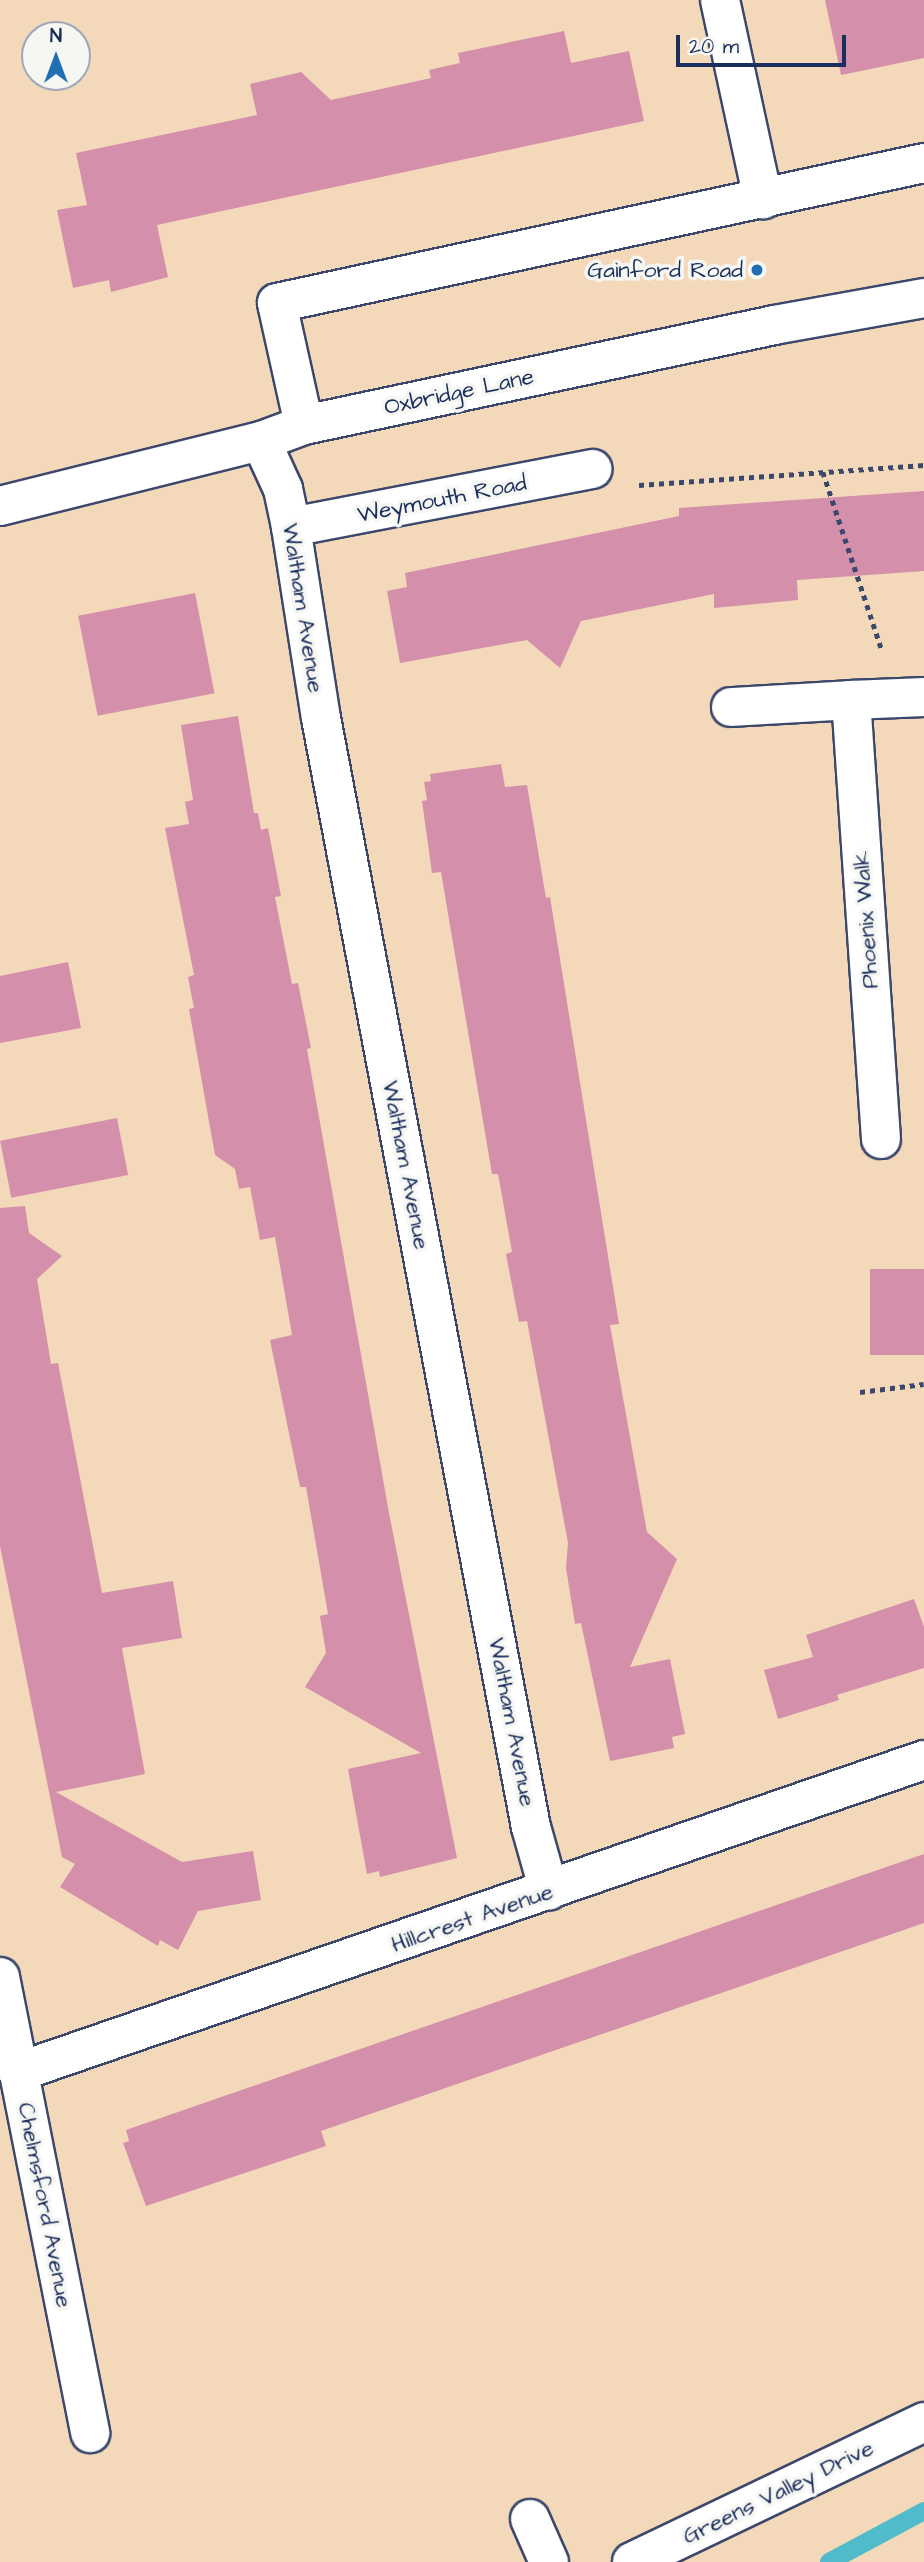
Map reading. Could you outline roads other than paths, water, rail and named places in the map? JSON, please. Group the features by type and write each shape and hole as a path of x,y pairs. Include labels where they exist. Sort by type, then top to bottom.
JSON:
{"street":[{"path":"720,0 763,199"},
{"path":"304,425 277,303 924,163"},
{"name":"Oxbridge Lane","path":"0,506 261,441 304,425 774,325 924,298"},
{"name":"Waltham Avenue","path":"261,441 283,489 291,527 323,730 529,1814 549,1891"},
{"name":"Weymouth Road","path":"291,527 592,469"},
{"path":"731,707 924,696"},
{"name":"Phoenix Walk","path":"869,700 881,1139"},
{"name":"Hillcrest Avenue","path":"18,2072 924,1760"},
{"name":"Chelmsford Avenue","path":"0,1977 90,2433"},
{"name":"Greens Valley Drive","path":"632,2562 924,2422"},
{"path":"530,2519 549,2562"}],"waterway":[{"path":"829,2562 924,2511"}],"place":[{"name":"Gainford Road","path":"757,270"}]}
